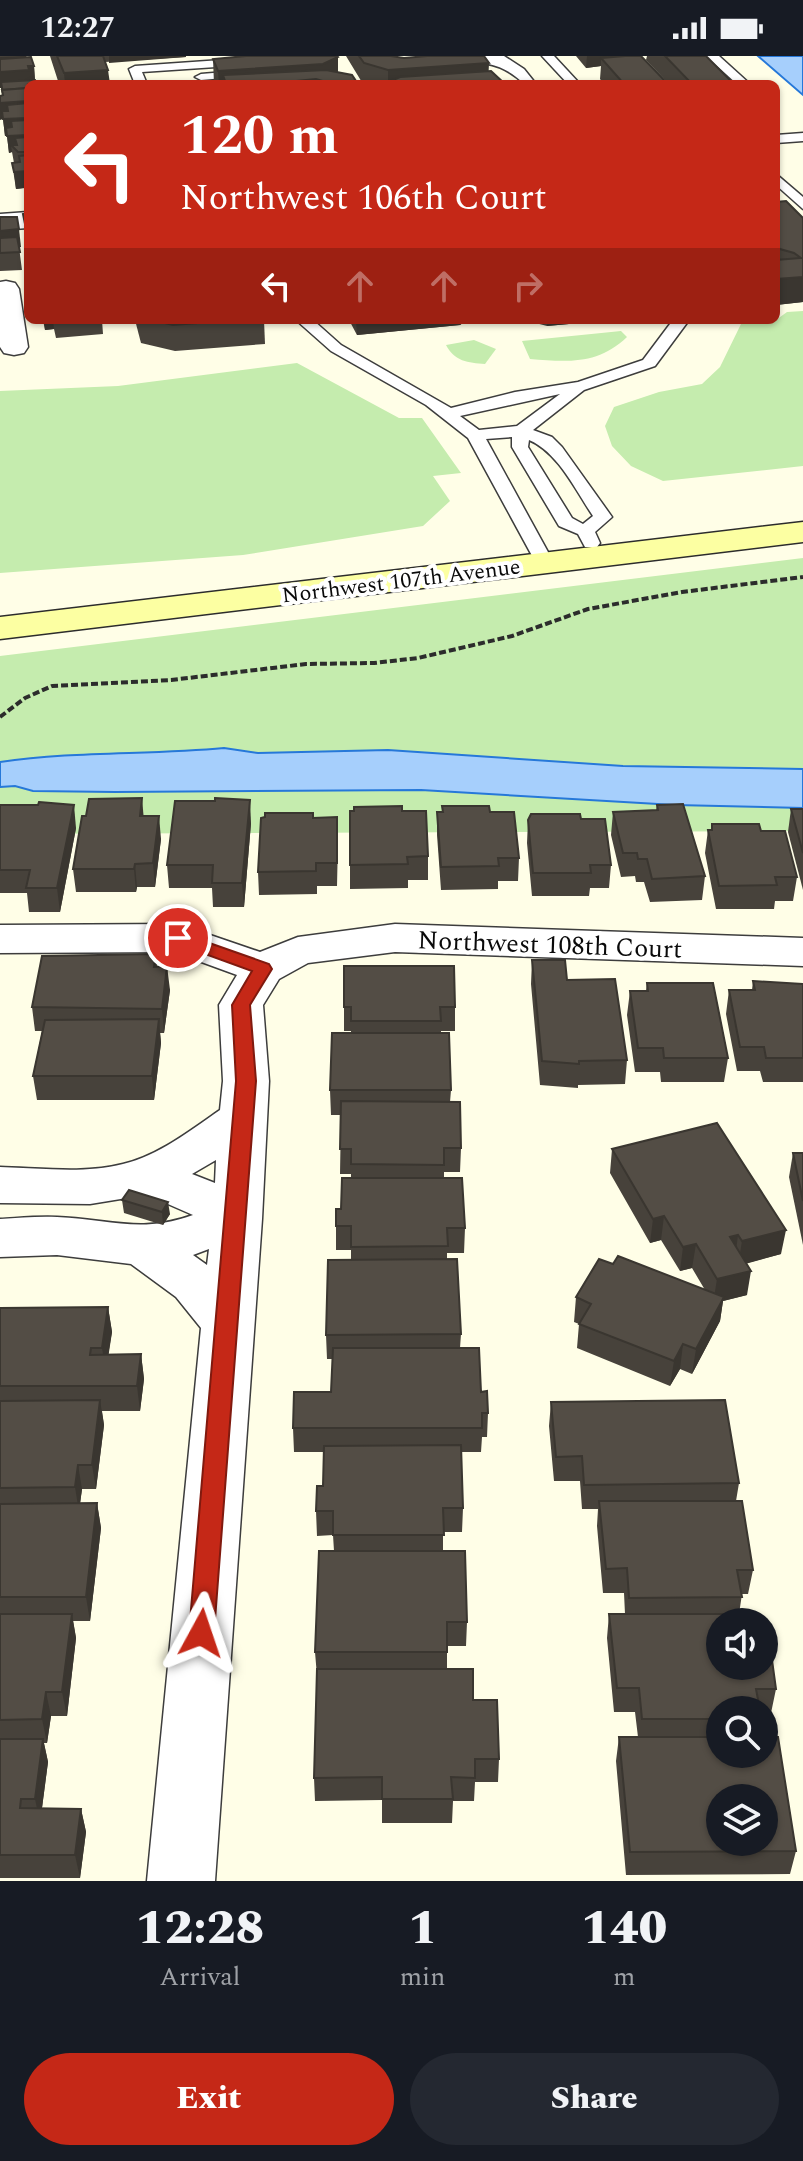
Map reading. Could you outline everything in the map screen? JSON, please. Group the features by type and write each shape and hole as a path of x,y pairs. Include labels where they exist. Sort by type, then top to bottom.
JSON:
{"main road":[{"name":"Northwest 107th Avenue","path":"591,544 803,505"},
{"name":"Northwest 107th Avenue","path":"0,599 591,544 803,532"},
{"name":"Northwest 107th Avenue","path":"0,628 538,550"}],"street":[{"path":"0,222 24,220"},
{"path":"11,288 14,347"},
{"path":"0,939 178,938 280,960 241,1005 246,1081 237,1219 181,1881"},
{"name":"Northwest 108th Court","path":"280,960 395,938 803,952"},
{"path":"94,1239 121,1181 217,1137 243,1118"},
{"path":"0,1185 121,1181 167,1183 208,1198 237,1219"},
{"path":"0,1238 94,1239 144,1246 171,1243 237,1219"},
{"path":"144,1246 194,1283 227,1322"}],"lane":[{"path":"423,56 427,61 497,56 520,71 527,80"},
{"path":"548,56 570,80"},
{"path":"712,56 739,80"},
{"path":"199,80 207,60"},
{"path":"139,80 135,69 207,60 250,61 256,73 206,80"},
{"path":"780,139 803,137"},
{"path":"780,182 803,205"},
{"path":"309,324 336,348 432,402 475,435 538,550"},
{"path":"448,414 515,397 581,386 649,363 678,324"},
{"path":"475,435 521,431 546,441 583,485 603,517 591,544 565,522 520,447 521,431 581,386"},
{"path":"493,468 529,465"}],"path":[{"path":"0,717 25,698 52,686 171,680 306,664 374,663 418,658 512,636 588,609 682,592 803,577"}],"green space":[{"path":"803,311 803,466 663,481 631,466 612,446 605,426 614,407 659,392 702,384 720,367 741,324 780,324 780,317 787,312"},
{"path":"621,331 627,337 616,346 582,360 530,359 522,341"},
{"path":"474,340 496,349 485,364 462,360 453,355 446,345"},
{"path":"297,363 399,418 422,418 461,473 433,476 450,501 423,526 243,555 0,573 0,391 118,386"},
{"path":"803,558 803,831 0,834 0,656"}],"water":[{"path":"758,56 803,56 803,95"},
{"path":"224,748 258,753 388,750 623,766 803,769 803,808 675,805 421,790 115,792 33,791 15,786 0,787 0,762 56,756"}],"building":[{"path":"57,56 103,56 108,70 64,73"},
{"path":"246,56 338,57 323,64 218,71 213,59"},
{"path":"359,56 484,56 489,63 388,70 364,63"},
{"path":"641,56 664,80 620,80 601,58"},
{"path":"665,56 706,56 730,80 688,80"},
{"path":"31,57 34,66 28,66 29,70 0,72 0,59"},
{"path":"326,70 352,75 355,80 225,80 223,75"},
{"path":"491,71 501,80 393,80"},
{"path":"24,81 24,88 2,90 1,82"},
{"path":"24,88 24,101 0,103 2,90"},
{"path":"24,103 24,118 3,119 2,111 8,111 7,105"},
{"path":"24,120 24,135 7,136 6,128 12,127 11,121"},
{"path":"24,137 24,152 18,152 11,145 17,145 15,138"},
{"path":"24,155 24,171 14,172 12,163 20,162 19,156"},
{"path":"786,201 803,218 803,277 780,279 780,260 801,258 780,249 780,202"},
{"path":"0,217 17,217 19,229 0,231"},
{"path":"17,237 20,252 0,253 0,238"},
{"path":"142,798 140,816 159,816 153,863 135,864 134,869 73,869 82,816 86,816 89,799"},
{"path":"215,798 250,800 242,883 212,883 213,865 167,865 175,801 215,801"},
{"path":"39,802 74,805 57,888 26,888 30,870 0,870 0,805 38,805"},
{"path":"683,804 705,876 652,879 647,859 638,859 637,853 623,853 613,812 658,810 657,805"},
{"path":"402,806 402,811 426,811 428,856 407,857 408,864 350,865 350,811 354,811 354,807"},
{"path":"442,806 489,806 490,812 514,812 519,858 498,858 499,866 441,867 437,812 443,812"},
{"path":"791,809 803,809 803,853"},
{"path":"265,813 313,813 313,818 337,817 337,863 316,863 316,871 258,872 261,818 265,817"},
{"path":"531,814 580,814 581,819 605,819 611,865 590,865 591,873 533,873 528,820"},
{"path":"712,824 759,824 761,831 785,831 797,877 775,877 777,885 719,886 708,830 712,830"},
{"path":"156,954 154,967 167,966 162,1009 32,1007 42,956"},
{"path":"532,960 565,960 567,980 615,979 627,1060 579,1061 579,1064 542,1061"},
{"path":"344,966 454,966 455,1007 440,1007 441,1021 351,1021 351,1007 344,1007"},
{"path":"753,981 803,984 803,1058 766,1058 764,1047 740,1047 729,990 755,990"},
{"path":"647,983 713,983 728,1058 664,1058 663,1048 638,1048 630,991 648,991"},
{"path":"159,1019 152,1076 33,1076 45,1020"},
{"path":"332,1033 449,1033 451,1090 330,1090"},
{"path":"341,1101 460,1102 461,1148 444,1148 444,1165 351,1164 351,1149 340,1149"},
{"path":"717,1123 786,1230 742,1241 738,1235 730,1237 751,1271 717,1279 696,1244 683,1247 664,1216 653,1219 612,1149"},
{"path":"793,1153 803,1153 803,1201"},
{"path":"342,1178 462,1178 465,1228 447,1228 448,1246 351,1247 351,1226 336,1226 336,1209 341,1209"},
{"path":"129,1190 168,1202 162,1212 122,1200"},
{"path":"618,1256 724,1297 696,1349 683,1344 674,1361 579,1324 591,1304 576,1297 599,1259 613,1264"},
{"path":"457,1259 461,1334 326,1335 328,1260"},
{"path":"108,1307 102,1348 91,1348 90,1355 141,1354 137,1386 0,1386 0,1308"},
{"path":"333,1348 479,1348 481,1392 487,1391 488,1413 482,1413 482,1428 293,1428 294,1392 331,1392"},
{"path":"100,1400 92,1465 78,1465 75,1487 0,1488 0,1401"},
{"path":"725,1400 739,1483 584,1485 582,1456 556,1457 551,1402"},
{"path":"461,1445 463,1508 443,1508 444,1535 333,1535 333,1511 316,1511 317,1486 323,1486 324,1446"},
{"path":"599,1501 742,1501 753,1570 737,1570 742,1597 629,1598 627,1568 606,1569"},
{"path":"97,1503 86,1597 0,1597 0,1504"},
{"path":"319,1551 465,1551 467,1622 447,1622 447,1652 315,1652"},
{"path":"0,1614 72,1614 62,1692 46,1692 42,1719 0,1720"},
{"path":"609,1614 706,1614 706,1680 775,1680 776,1689 756,1689 757,1696 706,1696 706,1719 642,1719 639,1688 617,1688"},
{"path":"317,1669 473,1669 473,1700 497,1700 499,1759 475,1759 475,1778 451,1777 453,1799 382,1799 382,1777 314,1778"},
{"path":"619,1737 706,1737 706,1768 778,1768 778,1737 796,1851 778,1851 778,1784 706,1784 706,1852 630,1852"},
{"path":"0,1739 43,1739 35,1799 21,1799 20,1808 81,1809 75,1855 0,1855"}],"route":[{"path":"178,938 263,969 241,1005 246,1081 201,1633"}]}
